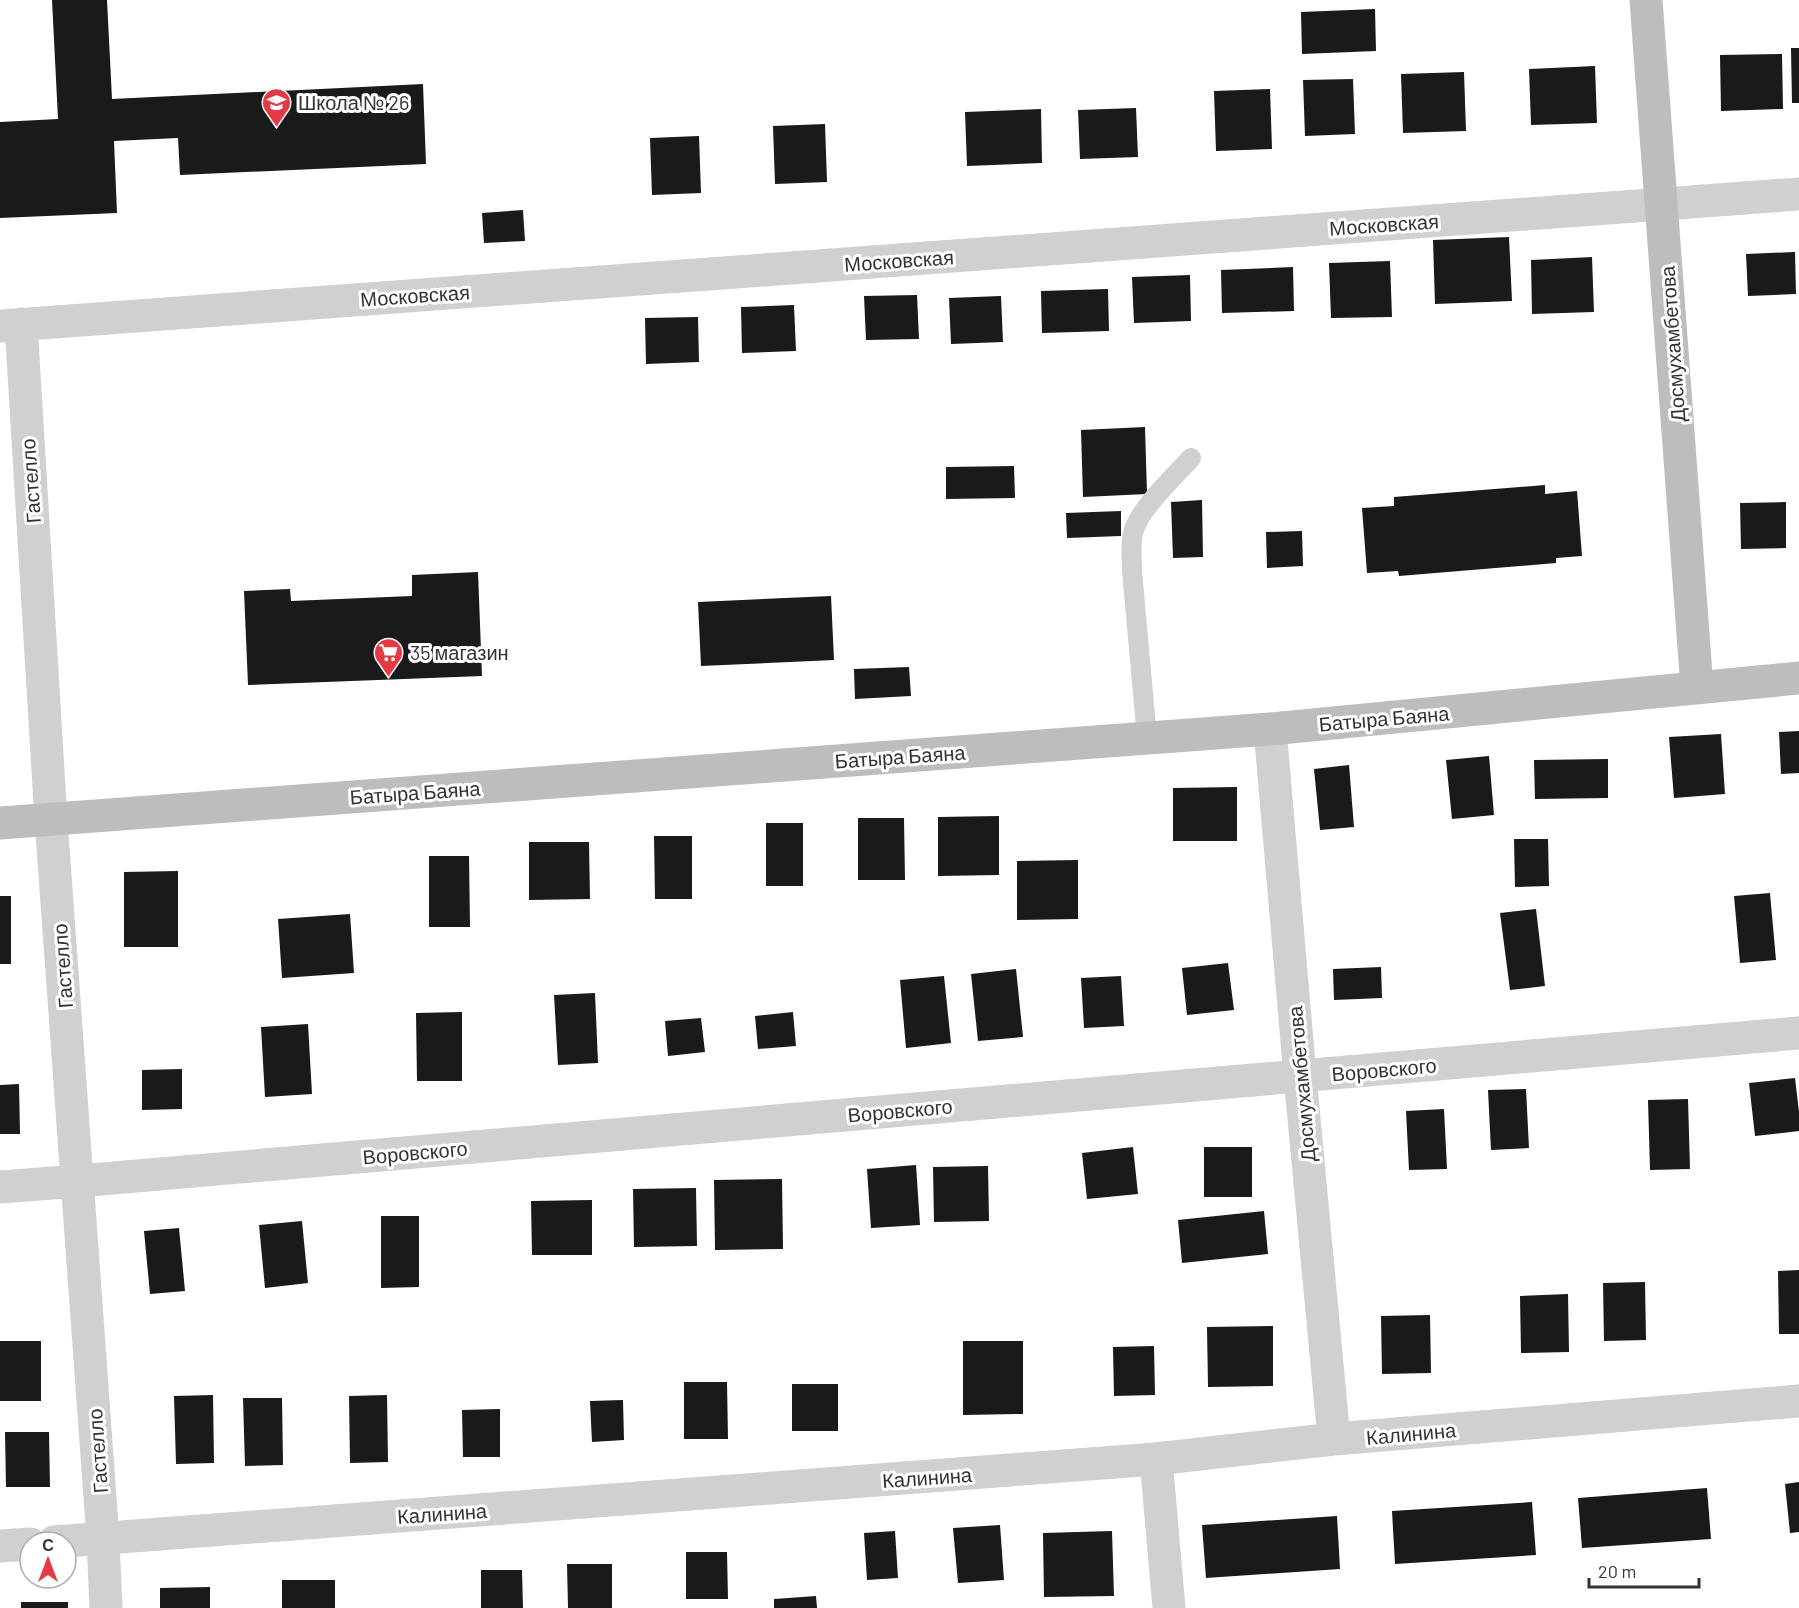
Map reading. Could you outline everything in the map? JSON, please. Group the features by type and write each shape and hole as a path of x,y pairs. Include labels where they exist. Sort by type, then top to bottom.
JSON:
{"street":[{"name":"Досмухамбетова","path":"1646,0 1697,688"},
{"name":"Московская","path":"10,325 1799,194"},
{"name":"Гастелло","path":"10,325 51,820 103,1539 106,1608"},
{"name":"Батыра Баяна","path":"0,823 1270,729 1799,678"},
{"name":"Досмухамбетова","path":"1270,729 1334,1439"},
{"name":"Воровского","path":"0,1187 1799,1033"},
{"name":"Калинина","path":"78,1541 1156,1459 1334,1439 1799,1401"},
{"path":"1156,1459 1169,1608"},
{"path":"0,1546 18,1545"}],"lane":[{"path":"1147,738 1132,571 1133,531 1140,516 1191,458"}],"building":[{"path":"52,0 107,0 112,99 423,84 426,164 180,175 178,138 114,141 117,213 0,218 0,122 58,119"},
{"path":"1375,9 1376,51 1302,54 1301,12"},
{"path":"1791,48 1799,48 1799,103 1792,103"},
{"path":"1782,54 1783,109 1721,111 1720,55"},
{"path":"1595,66 1597,123 1531,125 1529,69"},
{"path":"1464,72 1466,131 1403,133 1401,74"},
{"path":"1353,79 1355,134 1305,136 1303,80"},
{"path":"1270,89 1272,149 1216,151 1214,91"},
{"path":"1136,108 1138,157 1080,159 1078,110"},
{"path":"1041,109 1042,163 967,166 965,112"},
{"path":"825,124 827,182 775,184 773,126"},
{"path":"699,136 701,193 652,195 650,138"},
{"path":"523,210 525,241 484,243 482,213"},
{"path":"1509,237 1512,301 1435,304 1433,240"},
{"path":"1795,252 1796,294 1748,296 1746,254"},
{"path":"1592,257 1594,312 1532,314 1531,260"},
{"path":"1390,261 1392,317 1331,318 1329,263"},
{"path":"1293,267 1294,311 1222,313 1221,270"},
{"path":"1190,275 1191,321 1134,323 1132,277"},
{"path":"1108,289 1109,331 1042,333 1041,291"},
{"path":"917,295 919,339 866,340 864,296"},
{"path":"1001,296 1003,342 951,344 949,298"},
{"path":"794,305 796,351 742,353 741,307"},
{"path":"698,317 699,362 646,364 645,318"},
{"path":"1145,427 1147,494 1083,497 1081,430"},
{"path":"1014,466 1015,498 946,499 946,467"},
{"path":"1545,485 1545,494 1577,491 1582,556 1556,558 1556,563 1399,576 1398,571 1367,573 1362,508 1394,506 1394,497"},
{"path":"1202,500 1203,557 1173,558 1171,502"},
{"path":"1786,502 1786,548 1741,549 1740,503"},
{"path":"1121,511 1121,536 1067,538 1066,513"},
{"path":"1302,531 1303,566 1267,568 1266,532"},
{"path":"478,572 482,676 248,685 244,591 290,589 291,601 412,596 412,575"},
{"path":"831,596 834,660 701,666 698,602"},
{"path":"909,667 911,696 855,699 854,669"},
{"path":"1799,731 1799,773 1781,774 1779,732"},
{"path":"1721,734 1725,794 1674,798 1669,737"},
{"path":"1489,756 1494,815 1452,819 1446,760"},
{"path":"1608,759 1608,798 1535,799 1534,760"},
{"path":"1349,765 1354,827 1320,830 1314,769"},
{"path":"1237,787 1237,841 1173,841 1173,788"},
{"path":"999,816 999,875 938,876 938,817"},
{"path":"858,818 904,818 905,880 858,880"},
{"path":"766,823 803,823 803,886 766,886"},
{"path":"654,836 692,836 692,899 655,899"},
{"path":"1514,839 1548,839 1549,886 1515,887"},
{"path":"529,842 589,842 590,899 529,900"},
{"path":"429,856 469,856 470,927 429,927"},
{"path":"1078,860 1078,919 1017,920 1017,861"},
{"path":"178,871 178,947 124,947 124,872"},
{"path":"1770,893 1776,960 1740,963 1734,896"},
{"path":"0,896 11,896 11,964 0,964"},
{"path":"1536,909 1545,986 1510,990 1500,913"},
{"path":"350,914 354,973 282,978 278,919"},
{"path":"1228,963 1234,1010 1187,1015 1182,968"},
{"path":"1381,967 1382,998 1334,1000 1333,969"},
{"path":"1016,969 1023,1037 978,1041 971,974"},
{"path":"944,976 951,1043 906,1048 900,980"},
{"path":"1121,976 1124,1026 1084,1028 1081,978"},
{"path":"595,993 598,1063 558,1065 554,995"},
{"path":"462,1012 462,1081 417,1081 416,1013"},
{"path":"793,1012 796,1046 758,1049 755,1016"},
{"path":"701,1018 705,1052 668,1056 665,1021"},
{"path":"308,1024 312,1094 265,1097 261,1027"},
{"path":"182,1069 182,1109 142,1110 142,1070"},
{"path":"1795,1078 1799,1131 1755,1136 1749,1083"},
{"path":"19,1084 20,1134 0,1134 0,1085"},
{"path":"1526,1089 1529,1148 1491,1150 1488,1090"},
{"path":"1688,1099 1690,1169 1650,1170 1648,1100"},
{"path":"1444,1109 1447,1169 1409,1170 1406,1111"},
{"path":"1133,1147 1138,1194 1087,1199 1082,1153"},
{"path":"1204,1147 1252,1147 1252,1197 1204,1197"},
{"path":"916,1165 920,1225 871,1228 867,1169"},
{"path":"988,1166 989,1221 934,1222 933,1167"},
{"path":"782,1179 783,1249 715,1250 714,1180"},
{"path":"696,1188 697,1246 634,1247 633,1189"},
{"path":"592,1200 592,1255 532,1255 531,1201"},
{"path":"1264,1211 1268,1254 1182,1263 1178,1220"},
{"path":"381,1216 419,1216 419,1287 381,1288"},
{"path":"302,1221 308,1283 265,1288 259,1225"},
{"path":"179,1228 185,1291 150,1294 144,1231"},
{"path":"1799,1270 1799,1334 1779,1334 1778,1271"},
{"path":"1645,1282 1646,1340 1604,1341 1603,1283"},
{"path":"1568,1294 1569,1352 1521,1353 1520,1296"},
{"path":"1430,1315 1431,1373 1382,1374 1381,1316"},
{"path":"1273,1326 1273,1386 1208,1387 1207,1327"},
{"path":"0,1341 41,1341 41,1401 0,1401"},
{"path":"963,1341 1023,1341 1023,1414 963,1415"},
{"path":"1154,1346 1155,1395 1114,1396 1113,1347"},
{"path":"684,1382 727,1382 728,1439 684,1439"},
{"path":"792,1384 838,1384 838,1431 792,1431"},
{"path":"213,1395 214,1463 176,1464 174,1396"},
{"path":"387,1395 388,1462 350,1463 349,1396"},
{"path":"243,1398 282,1398 283,1465 245,1466"},
{"path":"623,1400 624,1440 592,1442 590,1401"},
{"path":"500,1409 500,1457 463,1457 462,1410"},
{"path":"5,1432 49,1432 50,1487 6,1487"},
{"path":"1799,1482 1799,1532 1790,1533 1785,1484"},
{"path":"1707,1488 1711,1539 1582,1548 1578,1498"},
{"path":"1532,1502 1536,1555 1395,1564 1392,1511"},
{"path":"1337,1516 1340,1569 1206,1578 1202,1525"},
{"path":"1000,1525 1004,1580 958,1583 953,1528"},
{"path":"895,1531 898,1578 867,1580 864,1533"},
{"path":"1112,1531 1114,1596 1044,1597 1043,1533"},
{"path":"686,1552 727,1552 728,1599 686,1599"},
{"path":"567,1564 612,1564 612,1608 568,1608"},
{"path":"481,1570 522,1570 523,1608 481,1608"},
{"path":"282,1580 335,1580 335,1608 282,1608"},
{"path":"210,1587 210,1608 160,1608 160,1588"},
{"path":"816,1596 817,1608 774,1608 774,1599"},
{"path":"21,1602 68,1602 68,1608 21,1608"}],"place":[{"name":"Школа № 26","path":"277,128"},
{"name":"35 магазин","path":"389,678"}]}
